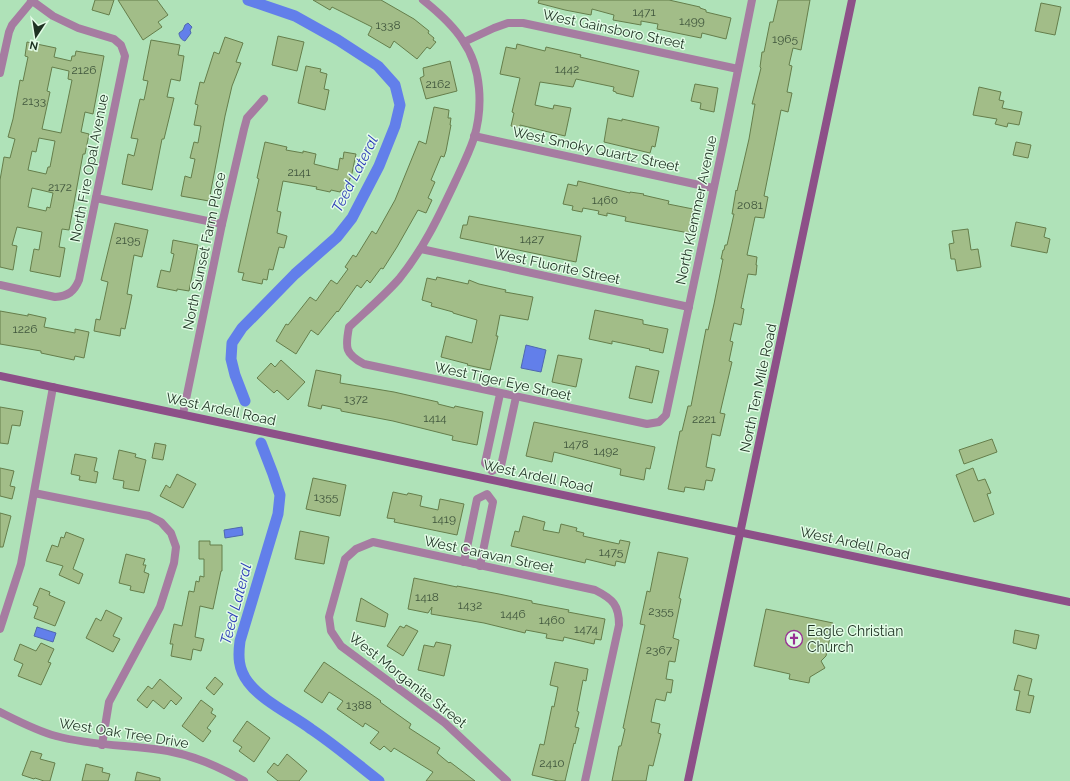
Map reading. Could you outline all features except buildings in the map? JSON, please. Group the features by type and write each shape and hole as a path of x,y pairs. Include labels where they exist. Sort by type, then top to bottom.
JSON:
{"street":[{"path":"0,72 12,25 31,0"},
{"name":"North Fire Opal Avenue","path":"0,285 55,297 71,294 80,280 125,56 120,45 114,39 78,28 54,16 31,0"},
{"path":"421,249 432,231 468,154 474,136 480,106 480,93 472,61 464,42 446,20 424,0"},
{"name":"North Klemmer Avenue","path":"659,422 666,415 752,0"},
{"name":"North Ten Mile Road","path":"688,781 852,0"},
{"name":"West Gainsboro Street","path":"464,42 508,23 523,23 738,68"},
{"name":"North Sunset Farm Place","path":"183,414 222,224 244,129 247,118 264,99"},
{"name":"West Smoky Quartz Street","path":"474,136 713,188"},
{"path":"96,198 222,224"},
{"name":"West Fluorite Street","path":"421,249 689,307"},
{"name":"West Tiger Eye Street","path":"421,249 398,280 349,328 347,349 352,358 364,364 500,394 647,424 659,422"},
{"name":"West Ardell Road","path":"0,376 1070,602"},
{"path":"0,629 21,564 53,387"},
{"path":"464,562 478,499 487,494 491,480 492,471 485,463 500,394"},
{"path":"492,471 501,466 516,397"},
{"path":"34,493 149,516 161,522 171,533 176,547 174,563 160,607 109,702 102,745"},
{"path":"480,566 493,502 487,494"},
{"name":"West Caravan Street","path":"331,631 329,617 345,559 356,549 373,542 595,590 606,595 615,603 619,614 619,625 585,781"},
{"name":"West Morganite Street","path":"331,631 341,646 445,723 506,781"},
{"name":"West Oak Tree Drive","path":"0,712 55,736 102,745 168,752 194,758 219,766 244,781"}],"water":[{"path":"188,23 192,27 190,30 191,33 185,41 180,38 179,33"},
{"path":"526,345 546,350 541,372 521,368"},
{"path":"242,527 243,535 225,538 224,530"},
{"path":"37,627 56,633 53,642 34,636"}],"waterway":[{"name":"Teed Lateral","path":"245,401 235,375 231,359 232,343 242,328 295,274 337,237 352,218 379,166 395,126 400,105 395,85 378,66 338,40 295,16 248,0"},
{"name":"Teed Lateral","path":"261,443 280,495 278,514 240,641 239,657 242,672 248,682 261,695 329,741 379,781"}],"place":[{"name":"Eagle Christian Church","path":"794,639"}]}
